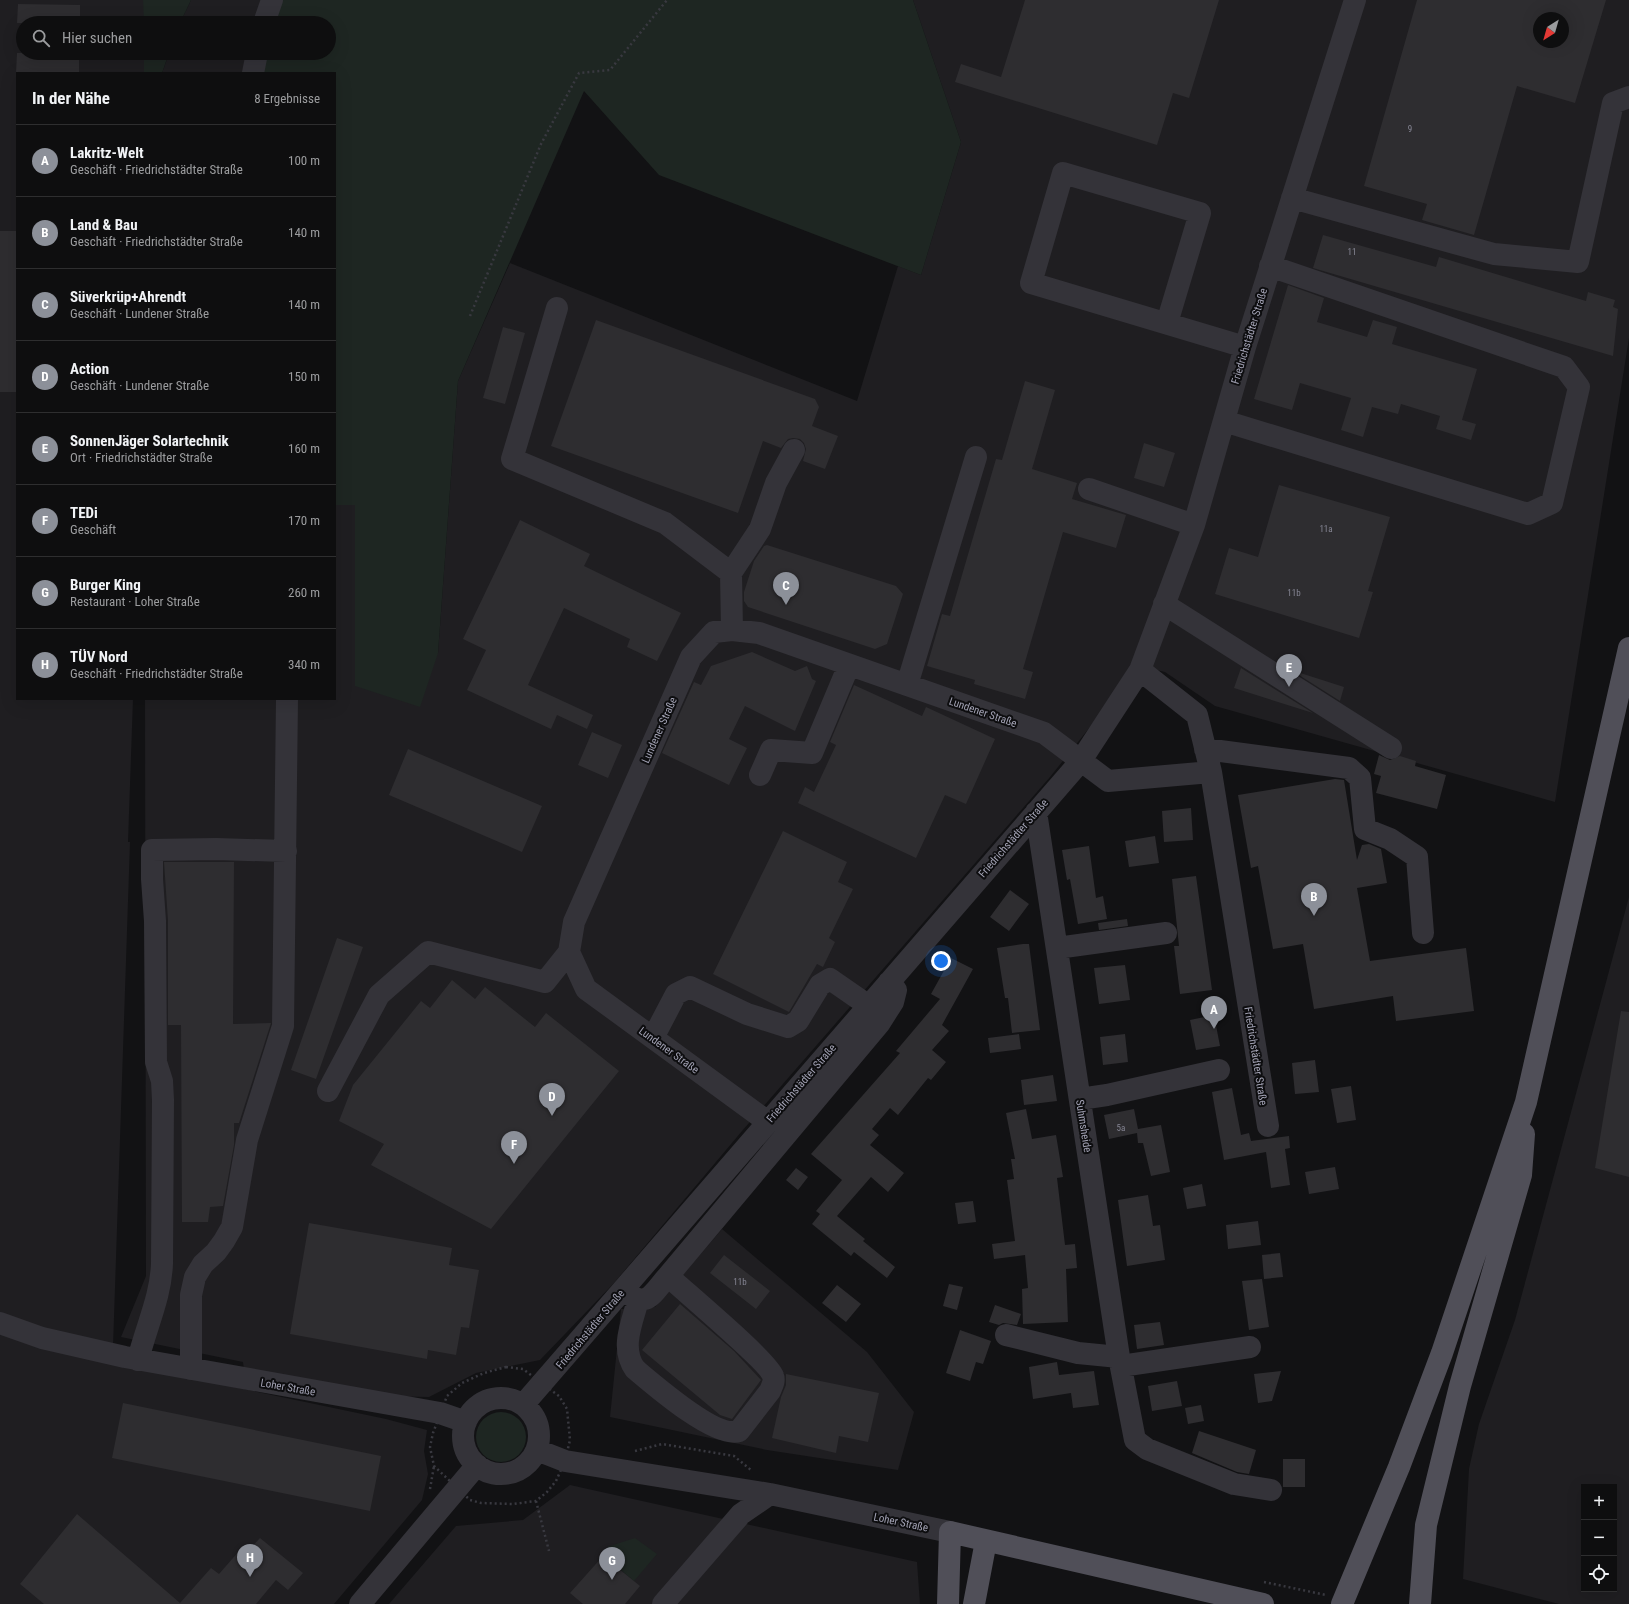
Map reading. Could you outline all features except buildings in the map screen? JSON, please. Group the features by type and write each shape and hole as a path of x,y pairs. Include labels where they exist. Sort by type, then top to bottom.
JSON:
{"main road":[{"path":"1342,1604 1399,1467 1442,1353 1526,1102 1629,648"},
{"path":"1420,1604 1426,1525 1460,1386 1521,1175 1526,1102"},
{"path":"948,1604 950,1532"},
{"name":"Loher Straße","path":"950,1532 1263,1604"},
{"path":"974,1604 986,1541"}],"street":[{"path":"266,16 272,0"},
{"name":"Friedrichstädter Straße","path":"523,1405 630,1295 768,1122 1080,762 1140,670 1194,525 1245,347 1355,0"},
{"path":"253,72 256,60"},
{"path":"1292,198 1494,254 1578,262 1613,102 1629,97"},
{"path":"1167,323 1200,213 1063,173 1031,283 1245,347"},
{"path":"1224,422 1528,514 1552,503 1580,387 1564,367 1270,266"},
{"path":"557,308 512,459 665,523 731,573"},
{"path":"732,630 731,573 760,529 776,483 794,450"},
{"path":"907,685 976,457"},
{"path":"1089,490 1194,525"},
{"path":"1164,604 1391,748"},
{"name":"Lundener Straße","path":"768,1122 586,989 569,952 574,922 691,657 714,632 732,630 759,633 1044,733 1080,762"},
{"path":"760,775 771,750 812,753 849,665"},
{"name":"Friedrichstädter Straße","path":"1140,670 1197,715 1211,772 1268,1126"},
{"path":"191,1369 191,1295 195,1276 203,1264 220,1247 232,1227 247,1140 283,1026 287,700"},
{"path":"1205,749 1349,768 1360,778 1364,830 1390,839 1417,857 1423,933"},
{"path":"1080,762 1108,781 1211,772"},
{"name":"Suhmsheide","path":"1036,812 1120,1361 1135,1440 1147,1449 1234,1484 1271,1490"},
{"path":"138,1360 158,1299 162,1263 163,1100 162,1081 156,1062 155,921 152,879 152,850 216,849 286,851"},
{"path":"1057,948 1166,933"},
{"path":"328,1091 379,995 428,952 545,982 569,952"},
{"path":"653,1038 676,994 690,987 747,1014 788,1027 798,1021 820,985 830,979 869,1006"},
{"path":"668,1276 765,1365 773,1376 773,1384 770,1390 739,1431 734,1433 724,1431 697,1416 678,1404 635,1369 630,1361 627,1350 630,1295 649,1297 876,1028 896,995 896,990 890,982"},
{"path":"1080,1099 1219,1070"},
{"name":"Loher Straße","path":"0,1323 42,1338 109,1354 440,1413 466,1422"},
{"path":"1006,1335 1078,1353 1120,1361 1250,1347"},
{"path":"502,1398 523,1405 533,1415 536,1422 540,1436 537,1450 528,1464 514,1472 498,1474 483,1470 477,1465 466,1450 464,1431 466,1422 475,1410 487,1401 502,1398"},
{"name":"Loher Straße","path":"537,1450 565,1461 770,1494 950,1532"},
{"path":"360,1604 477,1465"},
{"path":"720,1486 733,1497 741,1514"},
{"path":"664,1604 741,1514 770,1494"}],"path":[{"path":"470,316 541,144 579,73 610,70 667,0"},
{"path":"506,1367 523,1369 544,1383 559,1396 567,1409 570,1440 565,1461 547,1492 536,1501 513,1504 481,1504 470,1500 434,1466 431,1458 430,1447 432,1433 447,1396 462,1383 484,1373 506,1367"},
{"path":"536,1501 550,1551"}],"shaded area":[{"path":"0,0 144,0 144,16 16,16 16,60 144,60 145,72 16,72 16,700 133,700 128,842 130,842 113,1347 106,1360 386,1419 427,1430 424,1451 428,1474 422,1500 334,1604 0,1604"},
{"path":"143,0 191,0 183,16 144,16"},
{"path":"191,0 282,0 276,16 183,16"},
{"path":"282,0 913,0 961,142 921,275 659,175 584,91 458,381 438,653 420,707 355,686 355,505 336,505 336,72 262,72 265,60 336,60 336,16 276,16"},
{"path":"913,0 1629,0 1629,338 1555,802 1215,706 1165,672 1131,664 1098,717 1050,777 742,1131 614,1283 540,1360 476,1373 429,1397 378,1396 244,1370 243,1362 121,1337 146,1276 145,700 336,700 336,505 355,505 355,686 438,653 458,381 510,263 857,401 898,266 921,275 961,142"},
{"path":"144,60 167,60 162,72 144,72"},
{"path":"167,60 265,60 262,72 162,72"},
{"path":"1629,897 1629,1604 1559,1604 1463,1579 1469,1469 1479,1424 1515,1320"},
{"path":"722,1229 867,1352 914,1412 898,1470 767,1450 610,1417 621,1309 655,1307"},
{"path":"496,1412 506,1412 519,1419 526,1432 526,1442 519,1455 506,1462 496,1462 487,1458 480,1451 476,1442 476,1432 480,1423 487,1416"},
{"path":"570,1485 917,1562 920,1604 389,1604 456,1526 523,1520"},
{"path":"635,1538 657,1554 634,1581 616,1566 622,1558 607,1547"}],"place":[{"name":"Süverkrüp+Ahrendt","path":"786,605"},
{"name":"SonnenJäger Solartechnik","path":"1289,687"},
{"name":"Land & Bau","path":"1314,916"},
{"name":"Lakritz-Welt","path":"1214,1029"},
{"name":"Action","path":"552,1116"},
{"name":"TEDi","path":"514,1164"},
{"name":"TÜV Nord","path":"250,1577"},
{"name":"Burger King","path":"612,1580"}]}
